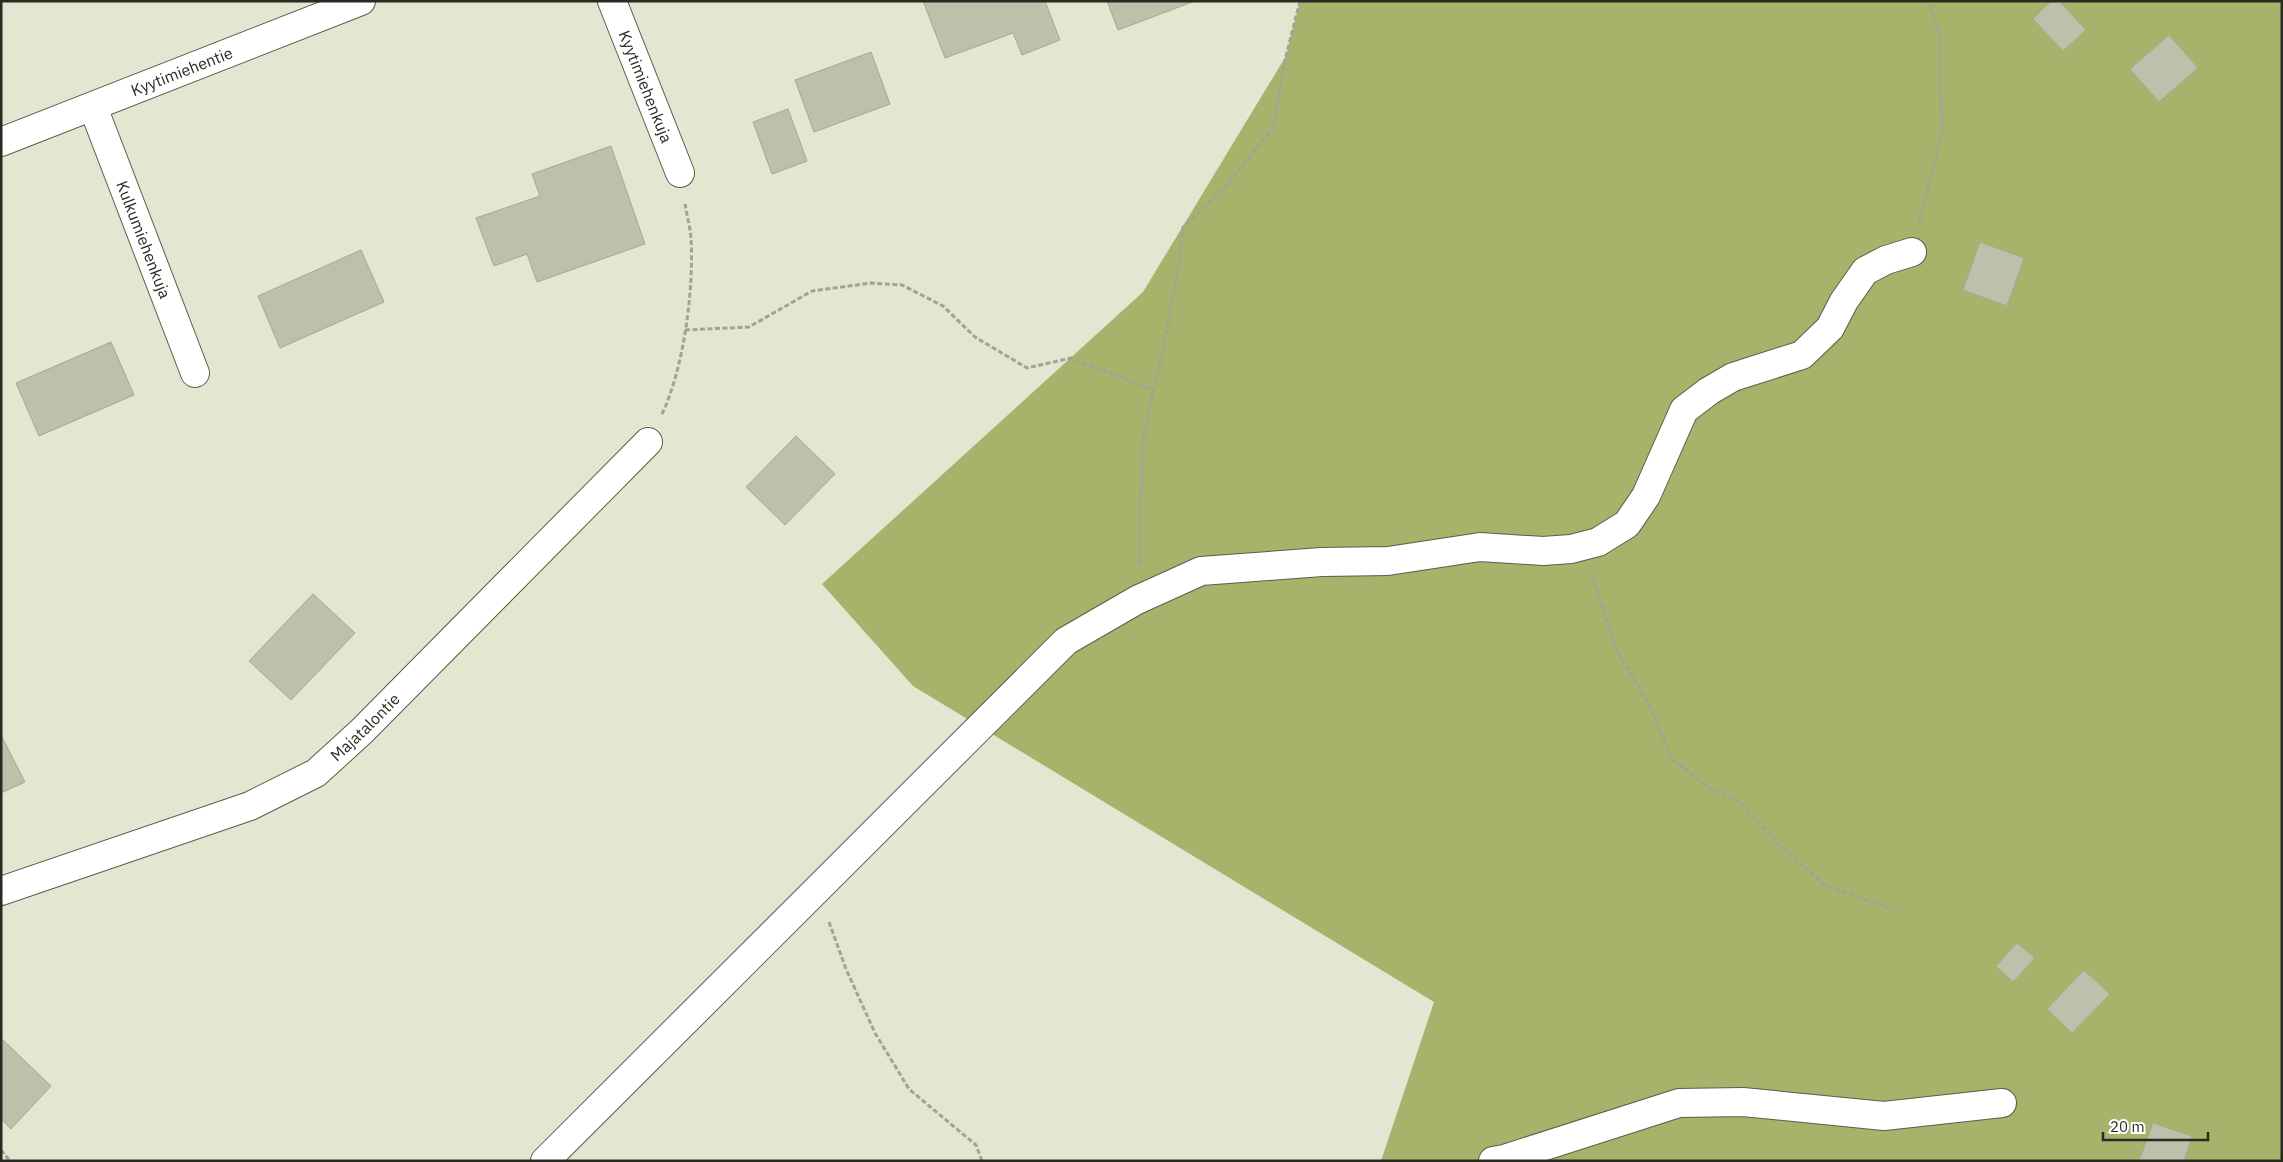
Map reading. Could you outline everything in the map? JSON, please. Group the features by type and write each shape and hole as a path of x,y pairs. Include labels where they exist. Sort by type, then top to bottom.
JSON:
{"street":[{"name":"Kyytimiehentie","path":"1,142 361,1"},
{"name":"Kyytimiehenkuja","path":"612,1 680,173"},
{"name":"Kulkumiehenkuja","path":"93,107 195,373"},
{"path":"545,1161 1066,641 1137,600 1201,571 1322,562 1388,561 1480,547 1543,551 1583,546 1598,542 1627,524 1646,496 1684,410 1709,391 1733,377 1802,355 1830,328 1844,300 1865,271 1886,260 1912,252"},
{"name":"Majatalontie","path":"1,891 250,806 316,773 362,731 648,442"},
{"path":"1493,1161 1679,1103 1743,1102 1884,1116 2002,1103"}],"path":[{"path":"1137,600 1143,437 1180,259 1182,227 1225,188 1273,128 1286,56 1300,1"},
{"path":"1912,252 1942,134 1939,32 1929,1"},
{"path":"648,442 668,400 685,330 691,238 680,173"},
{"path":"685,330 749,327 812,291 871,283 902,285 943,306 975,337 1027,368 1071,358 1154,390"},
{"path":"1583,546 1616,649 1651,708 1671,758 1711,789 1740,802 1780,846 1825,885 1894,910"},
{"path":"821,884 829,921 846,969 875,1033 909,1089 976,1145 982,1161"},
{"path":"1,1150 10,1161"}],"green space":[{"path":"1300,1 2282,1 2282,1161 1381,1161 1434,1002 913,686 822,584 1143,292 1286,56"}],"building":[{"path":"923,1 1045,1 1060,40 1022,55 1013,33 945,58"},
{"path":"1107,1 1195,1 1118,30"},
{"path":"2051,1 2059,1 2086,30 2063,51 2033,19"},
{"path":"2169,35 2198,68 2159,102 2130,69"},
{"path":"871,52 890,104 814,132 795,80"},
{"path":"788,109 807,161 772,174 753,122"},
{"path":"611,146 645,244 537,282 527,254 494,266 476,218 540,196 532,174"},
{"path":"1980,242 2024,258 2007,306 1963,290"},
{"path":"361,250 384,302 280,348 258,296"},
{"path":"111,342 134,395 39,436 16,383"},
{"path":"796,436 835,474 785,525 746,487"},
{"path":"313,594 355,633 291,700 249,661"},
{"path":"1,735 25,782 1,793"},
{"path":"2017,943 2035,958 2013,982 1996,966"},
{"path":"2084,970 2110,994 2072,1033 2047,1009"},
{"path":"1,1038 51,1086 11,1129 1,1119"},
{"path":"2153,1123 2192,1136 2184,1161 2139,1161"}]}
